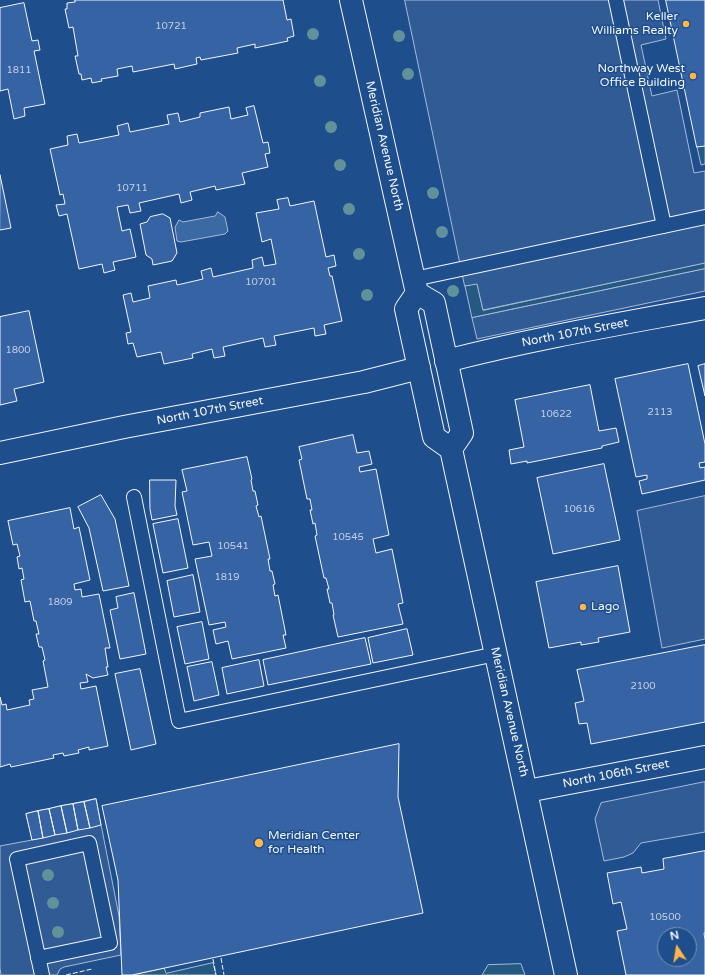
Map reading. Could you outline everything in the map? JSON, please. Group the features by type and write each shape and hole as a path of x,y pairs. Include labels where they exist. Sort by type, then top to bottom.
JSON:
{"street":[{"name":"Meridian Avenue North","path":"351,0 415,286"},
{"path":"415,286 434,304 446,361 462,433 451,449 434,438 406,309 415,286"},
{"name":"North 107th Street","path":"446,361 496,349 705,308"},
{"name":"North 107th Street","path":"0,453 124,427 364,382 419,368"},
{"name":"Meridian Avenue North","path":"451,449 566,975"},
{"name":"North 106th Street","path":"527,791 705,757"}],"lane":[{"path":"616,0 664,226"},
{"path":"415,286 705,217"},
{"path":"134,497 179,721 496,654"},
{"path":"38,958 110,943 89,843 17,859 38,958 42,975"}],"shaded area":[{"path":"405,0 658,0 666,39 641,45 652,96 677,90 694,173 705,171 705,263 483,310 477,284 465,286"},
{"path":"705,146 705,164 701,165 697,147"},
{"path":"218,212 225,217 228,231 225,234 181,242 177,241 175,227 179,220 183,222 215,216"},
{"path":"705,263 705,269 472,318 465,286 477,283 483,310"},
{"path":"705,269 705,291 477,339 472,318"},
{"path":"705,496 705,639 662,648 637,511"},
{"path":"705,782 705,832 641,843 633,853 624,857 604,861 595,819 601,803"},
{"path":"96,799 119,916 121,955 64,967 60,969 57,975 1,975 0,846 32,840 26,814"},
{"path":"213,963 216,975 132,975 164,968 166,973"},
{"path":"521,964 525,975 482,975 488,965"}],"building":[{"path":"75,0 283,0 287,20 291,19 294,36 287,38 288,41 255,48 255,44 237,48 238,53 201,60 200,57 196,58 197,64 175,69 174,64 133,72 132,66 117,69 118,76 101,79 102,81 92,83 91,78 82,80 81,74 79,74 75,56 78,56 73,27 69,28 65,9 67,9 67,3 75,2"},
{"name":"Northway West Office Building","path":"666,0 705,0 705,146 697,147"},
{"path":"24,3 32,41 38,40 40,50 34,51 45,104 24,108 25,116 14,119 8,89 0,91 0,8"},
{"path":"254,106 263,143 268,142 270,153 265,154 268,167 242,173 245,184 216,190 215,186 190,192 192,200 181,203 179,194 139,203 141,211 130,213 128,205 117,207 122,231 130,229 136,257 113,262 115,270 104,273 102,264 79,269 67,214 59,216 56,205 65,204 63,194 60,195 50,149 68,145 67,136 77,134 79,143 119,135 117,126 128,123 130,132 169,124 167,115 178,113 180,122 200,117 200,113 229,107 231,119 248,115 246,108"},
{"path":"0,175 11,228 0,230"},
{"path":"288,198 290,206 314,201 326,257 334,255 336,266 328,268 330,276 332,276 342,321 324,325 326,334 315,336 314,328 274,336 276,345 265,347 263,338 223,347 225,356 214,358 212,349 192,354 193,358 164,364 161,352 137,357 133,343 128,344 126,333 131,332 123,295 131,293 133,302 150,298 148,286 176,280 177,285 203,279 201,271 211,268 213,277 253,268 252,260 262,257 264,266 276,264 271,239 262,242 256,213 279,209 277,200"},
{"path":"163,214 170,218 177,253 172,261 153,265 152,259 146,255 140,224 147,222 150,217"},
{"path":"29,311 44,382 14,389 17,401 0,405 0,317"},
{"path":"688,364 705,444 705,462 699,463 700,468 705,467 705,480 642,494 639,481 647,479 647,475 636,477 615,379"},
{"path":"705,364 705,396 698,366"},
{"path":"590,385 599,431 616,428 619,442 602,446 602,448 527,463 527,461 511,464 509,450 524,447 515,400"},
{"path":"353,435 357,453 369,451 372,464 359,467 360,472 376,469 389,535 373,539 376,553 392,549 403,603 398,604 403,624 338,637 332,603 330,603 327,589 329,589 326,578 324,578 315,536 317,535 315,523 313,524 310,510 312,510 310,499 307,499 299,460 302,459 299,447"},
{"path":"247,457 253,491 255,491 258,505 256,506 259,517 261,516 270,559 268,559 270,571 272,571 275,584 273,585 275,596 278,595 286,635 283,635 286,648 232,659 228,641 216,644 213,630 226,627 225,622 209,625 195,559 212,556 209,542 193,545 182,492 187,491 182,470"},
{"path":"604,464 620,540 553,554 537,478"},
{"path":"150,480 176,480 175,506 177,515 152,520 150,509"},
{"path":"101,495 115,519 129,586 103,591 89,528 78,507"},
{"path":"70,508 74,529 79,527 90,580 74,584 75,590 81,589 82,597 99,594 110,648 105,648 108,675 93,678 86,674 88,682 80,683 81,689 96,686 108,746 89,750 89,747 78,750 79,753 64,756 63,753 53,755 54,758 11,767 10,764 0,767 0,697 2,705 6,704 7,710 30,705 29,700 34,699 32,690 48,687 43,661 45,660 42,647 39,647 36,634 39,634 36,621 34,621 30,601 25,602 21,580 24,579 22,568 19,569 17,557 20,556 17,544 13,545 8,521"},
{"path":"178,519 188,568 163,573 153,524"},
{"name":"Lago","path":"618,566 630,632 598,638 599,642 581,645 581,642 549,648 536,582"},
{"path":"193,575 200,612 174,617 167,581"},
{"path":"134,593 146,654 120,659 110,610 118,608 116,597"},
{"path":"202,622 209,659 185,664 177,627"},
{"path":"407,629 413,655 373,663 368,638"},
{"path":"365,638 371,664 268,685 263,660"},
{"path":"705,645 705,722 591,744 587,723 579,724 575,703 584,701 577,670"},
{"path":"259,660 264,686 227,694 222,668"},
{"path":"212,662 219,695 194,701 187,667"},
{"path":"140,669 156,744 131,750 115,674"},
{"name":"Meridian Center for Health","path":"399,744 398,797 423,913 132,975 122,975 118,880 102,806"},
{"path":"96,799 101,825 90,828 84,802"},
{"path":"84,802 90,828 78,830 73,804"},
{"path":"73,804 78,830 67,833 61,806"},
{"path":"61,806 67,833 55,835 49,809"},
{"path":"49,809 55,835 43,838 38,811"},
{"path":"38,811 43,838 32,840 26,814"},
{"path":"705,851 705,975 626,975 617,931 627,929 621,902 613,904 607,873 641,867 642,873 664,869 663,859"}],"fence":[{"path":"221,958 224,975"},
{"path":"213,959 216,975"},
{"path":"66,975 92,969"}],"place":[{"name":"Keller Williams Realty","path":"686,24"},
{"name":"Northway West Office Building","path":"693,76"},
{"name":"Lago","path":"583,607"},
{"name":"Meridian Center for Health","path":"259,843"}]}
